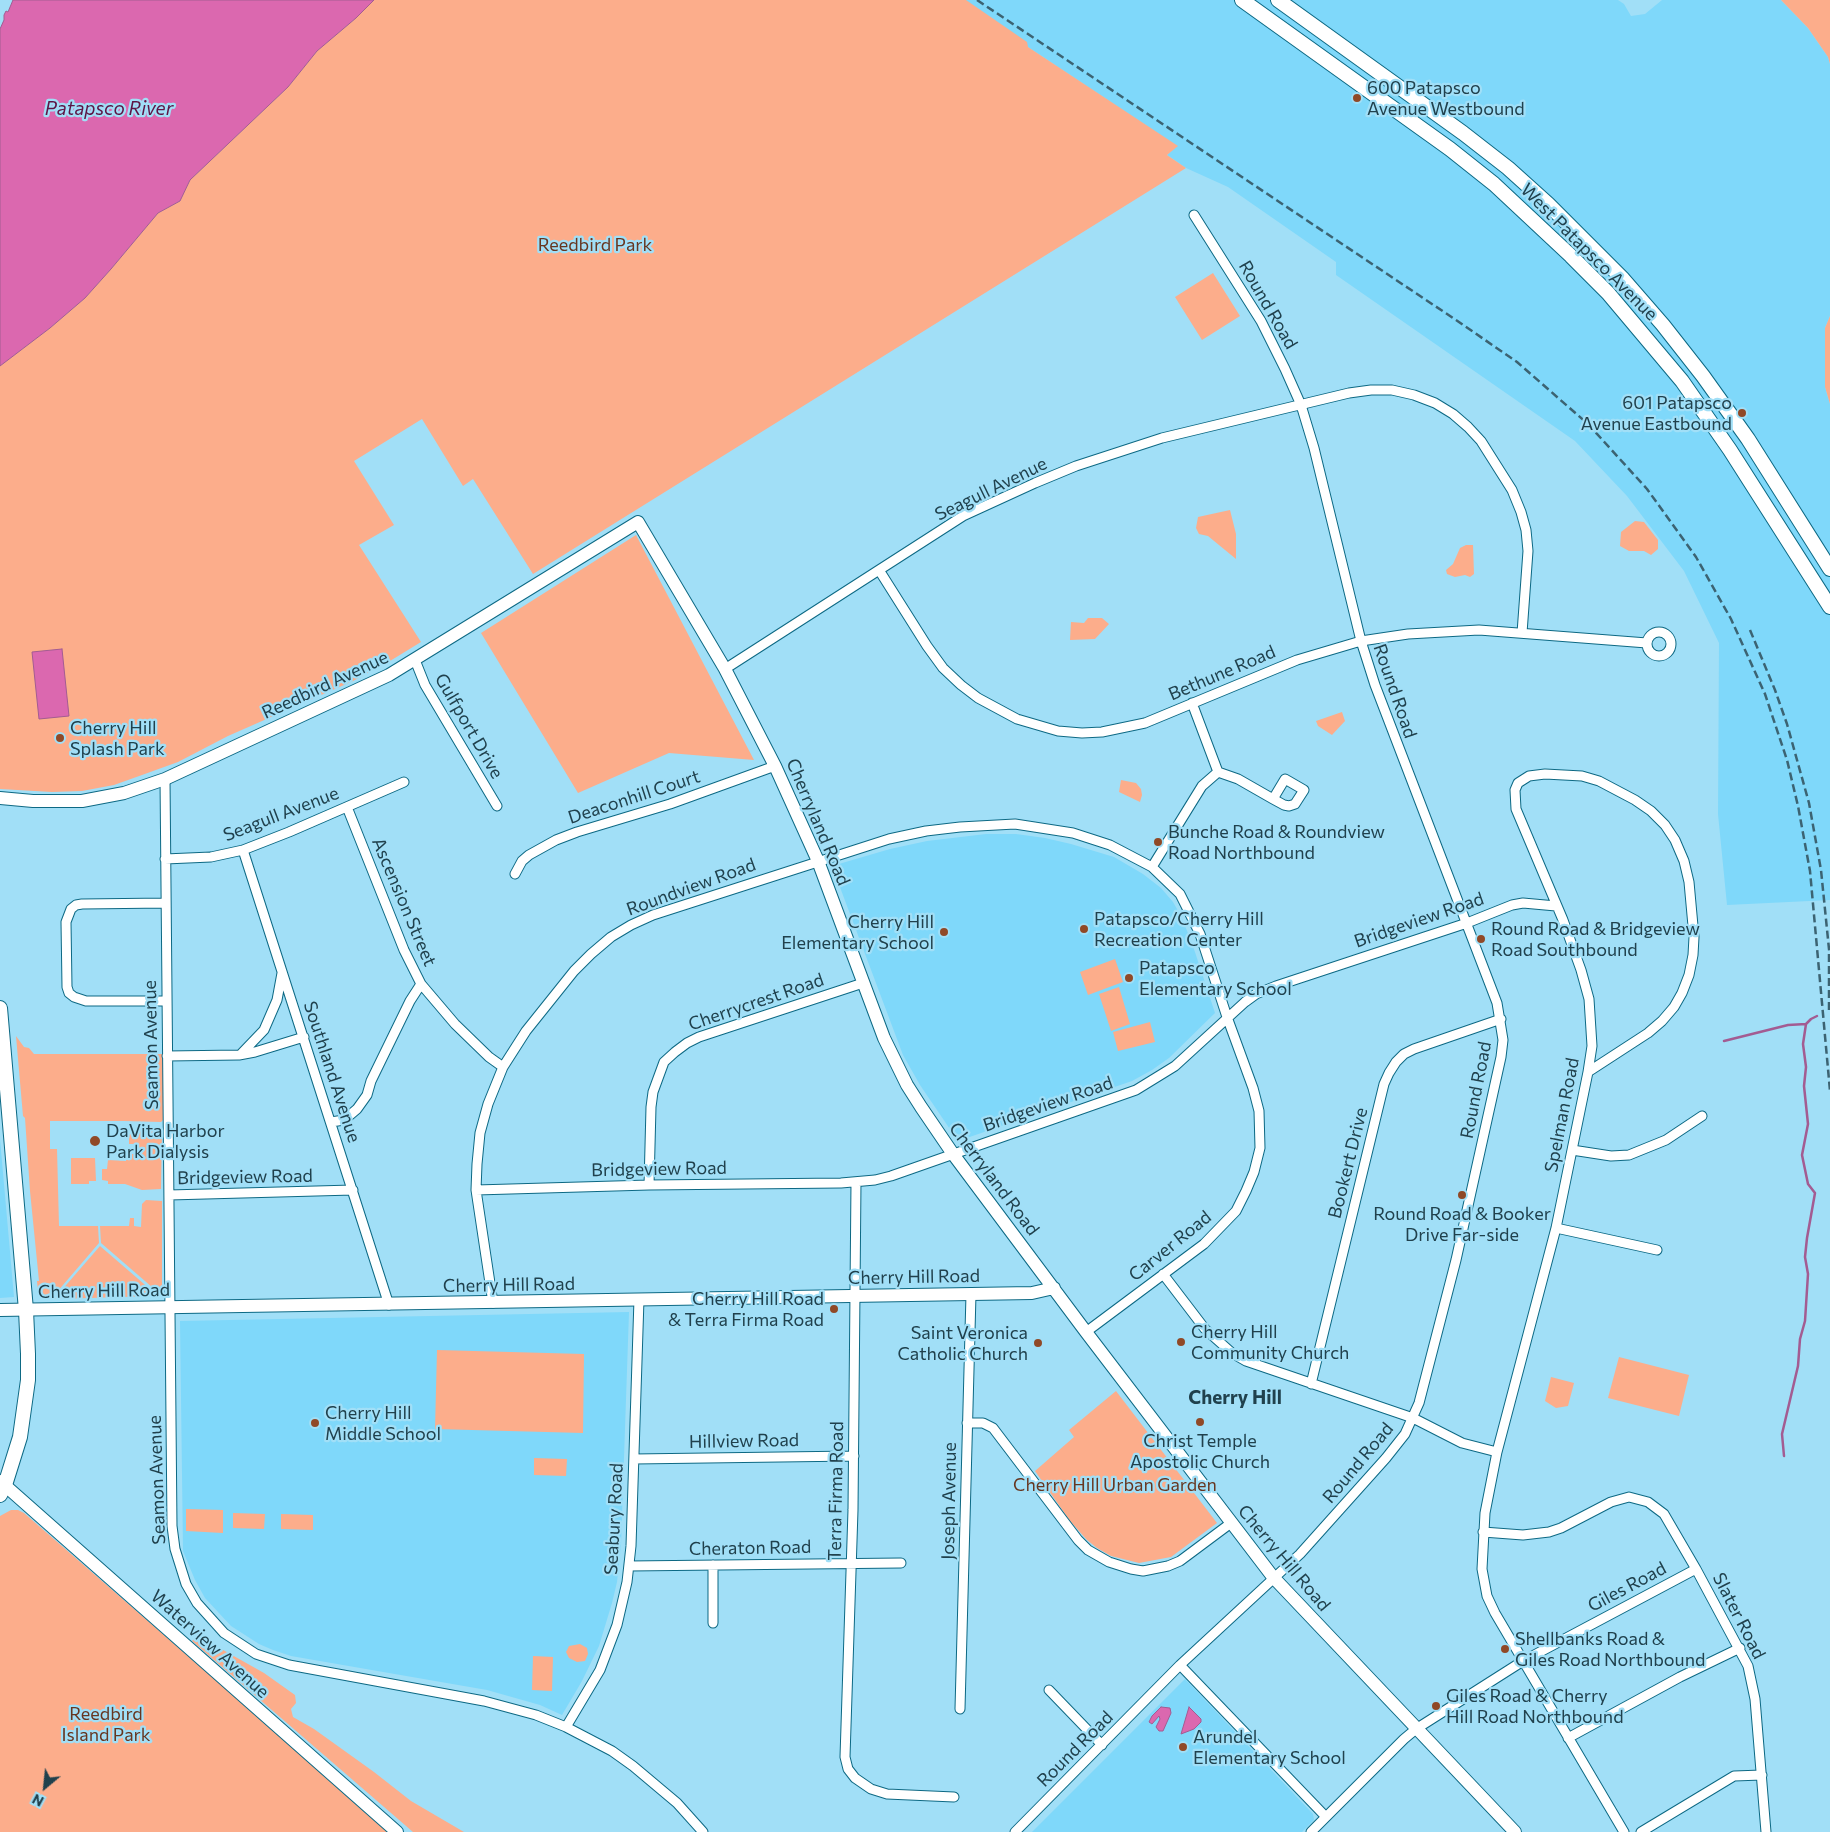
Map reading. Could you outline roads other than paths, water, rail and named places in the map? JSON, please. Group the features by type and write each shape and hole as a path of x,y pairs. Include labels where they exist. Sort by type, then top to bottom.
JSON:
{"main road":[{"name":"West Patapsco Avenue","path":"1242,0 1450,149 1494,184 1578,262 1641,331 1682,381 1730,450 1830,607"},
{"name":"West Patapsco Avenue","path":"1278,0 1463,133 1541,198 1623,279 1663,325 1703,376 1748,439 1830,569"},
{"path":"0,1008 26,1310 28,1354 27,1390 20,1437 2,1487"}],"street":[{"name":"Round Road","path":"1015,1832 1180,1665 1300,1554 1397,1446 1413,1418 1418,1403 1456,1260 1501,1058 1503,1040 1496,1003 1467,923 1387,720 1361,641 1314,448 1301,406 1261,321 1194,215"},
{"path":"1301,406 1349,393 1370,390 1392,390 1414,395 1435,403 1453,414 1468,427 1481,441 1508,483 1522,512 1528,551 1522,633"},
{"name":"Seagull Avenue","path":"725,669 963,516 1076,466 1162,438 1301,406"},
{"name":"Reedbird Avenue","path":"0,798 33,801 82,801 124,793 165,779 355,692 415,660 638,522"},
{"name":"Cherryland Road","path":"638,522 725,669 775,766 818,861 873,1013 898,1068 921,1107 953,1154 1054,1288"},
{"name":"Bethune Road","path":"879,570 927,646 944,668 978,698 1017,719 1058,731 1102,732 1145,723 1297,660 1361,641 1408,634 1478,630 1647,643"},
{"name":"Gulfport Drive","path":"415,660 425,685 497,806"},
{"path":"1192,703 1218,772"},
{"name":"Deaconhill Court","path":"515,874 522,861 535,851 556,840 670,804 775,766"},
{"path":"1218,772 1238,779 1273,799"},
{"path":"1152,867 1202,786 1218,772"},
{"name":"Spelman Road","path":"1588,1072 1662,1021 1674,1007 1682,993 1694,955 1688,882 1684,861 1675,840 1665,825 1651,811 1599,780 1582,776 1545,774 1523,779 1515,790 1516,808 1581,970 1589,999 1592,1046 1556,1228 1497,1452 1485,1513 1482,1569 1487,1596 1495,1613 1624,1832"},
{"name":"Seamon Avenue","path":"165,779 172,1526 175,1549 186,1584 210,1619 224,1633 256,1654 289,1665 484,1701 536,1715 566,1727 612,1751 633,1766 677,1803 703,1832"},
{"name":"Seagull Avenue","path":"166,859 211,857 243,850 404,782"},
{"name":"Ascension Street","path":"347,807 404,950 421,984 455,1024 489,1057 503,1067"},
{"name":"Roundview Road","path":"493,1303 476,1190 476,1164 480,1133 488,1104 503,1067 526,1031 574,971 611,937 653,915 888,839 926,831 986,824 1015,824 1048,828 1094,839 1126,852 1152,867"},
{"name":"Southland Avenue","path":"243,850 389,1305"},
{"name":"Carver Road","path":"1086,1332 1204,1244 1221,1228 1236,1211 1246,1191 1254,1172 1260,1148 1259,1111 1253,1088 1200,934 1180,894 1152,867"},
{"path":"166,903 82,904 76,905 71,909 66,922 66,988 74,997 86,1001 167,1001"},
{"name":"Bridgeview Road","path":"476,1190 856,1182 891,1176 1136,1090 1174,1066 1227,1017 1256,994 1467,923 1512,905 1523,903 1556,906"},
{"path":"240,1055 264,1030 268,1022 277,1000 282,971"},
{"name":"Cherrycrest Road","path":"649,1185 651,1107 657,1078 664,1062 687,1042 699,1037 863,983"},
{"path":"331,1122 344,1120 357,1109 367,1095 371,1081 410,1000 421,984"},
{"name":"Bookert Drive","path":"1311,1384 1384,1084 1389,1073 1404,1054 1414,1049 1500,1019"},
{"path":"167,1056 240,1055 304,1037"},
{"path":"1572,1150 1611,1156 1629,1155 1666,1140 1702,1116"},
{"name":"Terra Firma Road","path":"856,1182 854,1456 844,1749 848,1769 855,1778 871,1789 887,1794 954,1797"},
{"name":"Bridgeview Road","path":"169,1195 352,1190"},
{"path":"1556,1228 1657,1250"},
{"path":"1163,1274 1205,1329 1232,1353 1246,1362 1413,1418 1462,1443 1497,1452"},
{"name":"Cherry Hill Road","path":"0,1310 1032,1293 1054,1288 1231,1523 1274,1577 1416,1729 1516,1832"},
{"name":"Joseph Avenue","path":"960,1709 970,1294"},
{"name":"Seabury Road","path":"566,1727 592,1684 609,1648 623,1603 630,1566 639,1299"},
{"path":"967,1423 983,1424 993,1428 1078,1540 1088,1550 1109,1562 1131,1570 1143,1571 1168,1566 1180,1561 1231,1523"},
{"name":"Hillview Road","path":"634,1459 854,1456"},
{"name":"Waterview Avenue","path":"2,1487 397,1832"},
{"name":"Slater Road","path":"1483,1532 1523,1535 1549,1532 1611,1502 1628,1497 1648,1502 1664,1514 1740,1648 1748,1666 1762,1775 1766,1832"},
{"name":"Cheraton Road","path":"630,1566 901,1563"},
{"path":"713,1565 713,1623"},
{"name":"Giles Road","path":"1311,1832 1416,1729 1523,1661 1696,1569"},
{"path":"1568,1738 1680,1677 1740,1648"},
{"path":"1180,1665 1326,1817"},
{"path":"1049,1690 1102,1745"},
{"path":"1641,1832 1734,1776 1762,1775"}],"water":[{"name":"Patapsco River","path":"13,0 374,0 317,51 288,87 190,180 180,201 158,213 85,298 50,328 0,366 0,29 4,15 6,11 8,12"},
{"path":"62,649 69,716 39,719 32,652"},
{"path":"1161,1707 1170,1708 1171,1713 1163,1731 1159,1731 1156,1727 1160,1719 1159,1716 1152,1724 1149,1722"},
{"path":"1189,1707 1201,1719 1201,1722 1194,1729 1181,1734"}],"waterway":[{"path":"1784,1456 1782,1434 1798,1366 1800,1339 1805,1321 1808,1274 1805,1257 1815,1193 1808,1184 1802,1155 1808,1124 1804,1086 1806,1067 1803,1044 1806,1024 1817,1016"},
{"path":"1724,1041 1788,1025 1806,1024"}],"railway":[{"path":"977,0 1517,362 1588,424 1647,489 1696,557 1731,619 1765,694 1787,760 1810,871 1830,1091"},
{"path":"1750,630 1787,724 1809,803 1821,870 1830,959"},
{"path":"1829,953 1829,1010"}],"place":[{"name":"600 Patapsco Avenue Westbound","path":"1357,98"},
{"name":"601 Patapsco Avenue Eastbound","path":"1742,413"},
{"name":"Cherry Hill Splash Park","path":"60,738"},
{"name":"Bunche Road & Roundview Road Northbound","path":"1158,842"},
{"name":"Patapsco/Cherry Hill Recreation Center","path":"1084,929"},
{"name":"Cherry Hill Elementary School","path":"944,932"},
{"name":"Round Road & Bridgeview Road Southbound","path":"1481,939"},
{"name":"Patapsco Elementary School","path":"1129,978"},
{"name":"DaVita Harbor Park Dialysis","path":"95,1141"},
{"name":"Round Road & Booker Drive Far-side","path":"1462,1195"},
{"name":"Cherry Hill Road & Terra Firma Road","path":"834,1309"},
{"name":"Cherry Hill Community Church","path":"1181,1342"},
{"name":"Saint Veronica Catholic Church","path":"1038,1343"},
{"name":"Christ Temple Apostolic Church","path":"1200,1422"},
{"name":"Cherry Hill Middle School","path":"315,1423"},
{"name":"Shellbanks Road & Giles Road Northbound","path":"1505,1649"},
{"name":"Giles Road & Cherry Hill Road Northbound","path":"1436,1706"},
{"name":"Arundel Elementary School","path":"1183,1747"}],"district":[{"name":"Cherry Hill","path":"1235,1398"}],"park label":[{"name":"Reedbird Park","path":"595,245"},
{"name":"Cherry Hill Urban Garden","path":"1115,1485"},
{"name":"Reedbird Island Park","path":"106,1724"}]}
